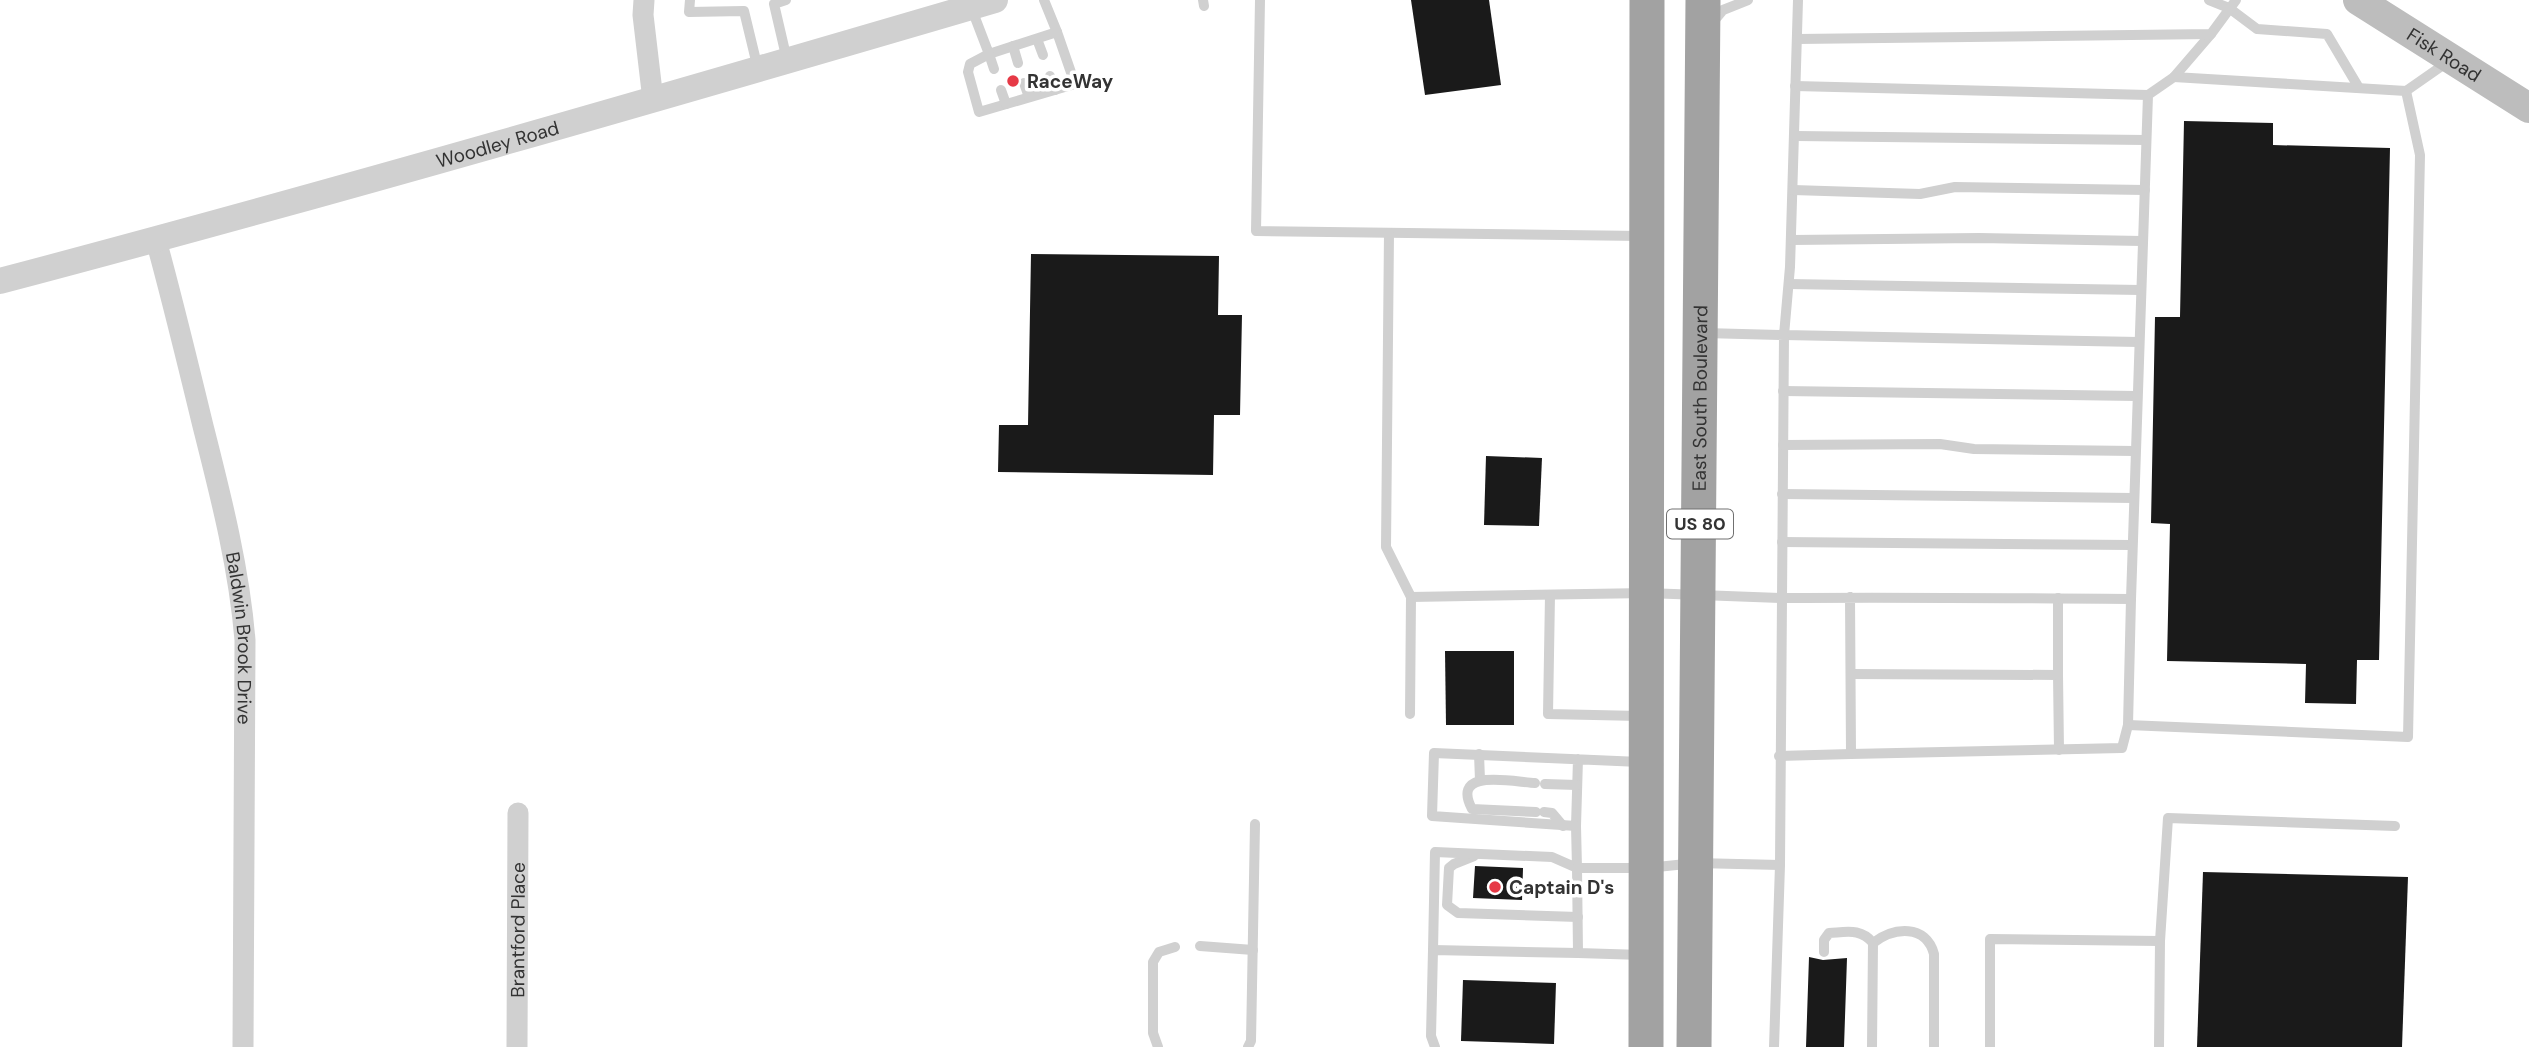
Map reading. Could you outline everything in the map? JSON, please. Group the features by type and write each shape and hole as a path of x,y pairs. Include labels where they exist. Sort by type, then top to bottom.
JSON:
{"highway":[{"name":"US 80","path":"1646,1047 1647,0"},
{"name":"East South Boulevard","path":"1694,1047 1703,17"}],"main road":[{"name":"Fisk Road","path":"2358,0 2529,108"}],"street":[{"path":"644,0 643,15 653,100"},
{"name":"Woodley Road","path":"0,281 156,240 787,61 938,8 983,4"},
{"name":"Baldwin Brook Drive","path":"156,240 219,488 242,607 245,640 243,1047"},
{"name":"Brantford Place","path":"517,1047 518,813"}],"lane":[{"path":"690,0 689,12 744,11 758,69"},
{"path":"786,0 774,4 787,61"},
{"path":"1044,0 1057,32 1074,84 979,112 968,72 970,64 989,54 1057,32"},
{"path":"1260,0 1256,231 1648,236"},
{"path":"1703,17 1748,0"},
{"path":"1774,1047 1780,865 1784,335 1792,240 1798,0"},
{"path":"2209,0 2232,4 2257,29 2327,34 2359,89"},
{"path":"983,4 989,54 994,69"},
{"path":"1795,86 2148,95 2174,77 2211,34 2232,4"},
{"path":"1797,39 2211,34"},
{"path":"1037,39 1043,55"},
{"path":"1013,46 1018,63"},
{"path":"2174,77 2406,91 2452,59"},
{"path":"1050,76 1055,90"},
{"path":"1024,83 1029,97"},
{"path":"1001,90 1006,104"},
{"path":"2128,724 2408,737 2420,155 2406,91"},
{"path":"1779,756 2122,748 2128,724 2136,396 2148,95"},
{"path":"1796,136 2146,140"},
{"path":"1793,190 1920,194 1955,187 2144,190"},
{"path":"1389,233 1386,547 1412,597 1410,714"},
{"path":"1792,240 1979,238 2142,241"},
{"path":"1788,284 2140,290"},
{"path":"1701,333 2139,342"},
{"path":"1783,391 2136,396"},
{"path":"1783,445 1940,444 1974,449 2135,451"},
{"path":"1782,494 2133,498"},
{"path":"1782,542 2132,545"},
{"path":"1412,597 1647,593 1782,598 2131,599"},
{"path":"1550,595 1548,714 1646,716"},
{"path":"1850,597 1851,754"},
{"path":"2058,598 2059,750"},
{"path":"1851,674 2058,675"},
{"path":"1576,826 1432,816 1434,752 1647,762"},
{"path":"1479,754 1480,780"},
{"path":"1578,759 1578,953"},
{"path":"1563,825 1552,813 1472,809 1466,798 1467,790 1471,784 1480,780 1577,785"},
{"path":"2159,1047 2160,941 2168,818 2395,826"},
{"path":"1248,1047 1251,1041 1255,824"},
{"path":"1434,1047 1435,852 1552,857 1577,867 1647,868 1696,863 1780,865"},
{"path":"1480,854 1449,868 1447,905 1450,909 1458,913 1578,917"},
{"path":"1873,943 1884,934 1901,930 1923,935 1931,943 1934,954 1934,1047"},
{"path":"1824,951 1824,940 1829,933 1858,931 1867,934 1873,943 1872,1047"},
{"path":"1990,1047 1990,939 2160,941"},
{"path":"1200,946 1253,950"},
{"path":"1157,1047 1153,1034 1153,962 1159,952 1175,947"},
{"path":"1433,950 1646,955"}],"building":[{"path":"1411,0 1489,0 1501,85 1425,95"},
{"path":"2184,121 2273,123 2273,145 2390,148 2379,660 2357,660 2356,704 2305,703 2306,664 2167,661 2170,524 2151,523 2155,317 2180,317"},
{"path":"1031,254 1219,256 1218,315 1242,315 1240,415 1214,415 1213,475 998,472 999,425 1028,425"},
{"path":"1486,456 1542,458 1539,526 1484,525"},
{"path":"1445,651 1514,651 1514,725 1446,725"},
{"path":"1475,866 1523,868 1522,900 1473,898"},
{"path":"2203,872 2408,877 2402,1047 2197,1047"},
{"path":"1809,957 1823,960 1847,958 1844,1047 1806,1047"},
{"path":"1463,980 1556,983 1554,1044 1461,1041"}],"place":[{"name":"RaceWay","path":"1013,81"},
{"name":"Captain D's","path":"1495,887"}]}
